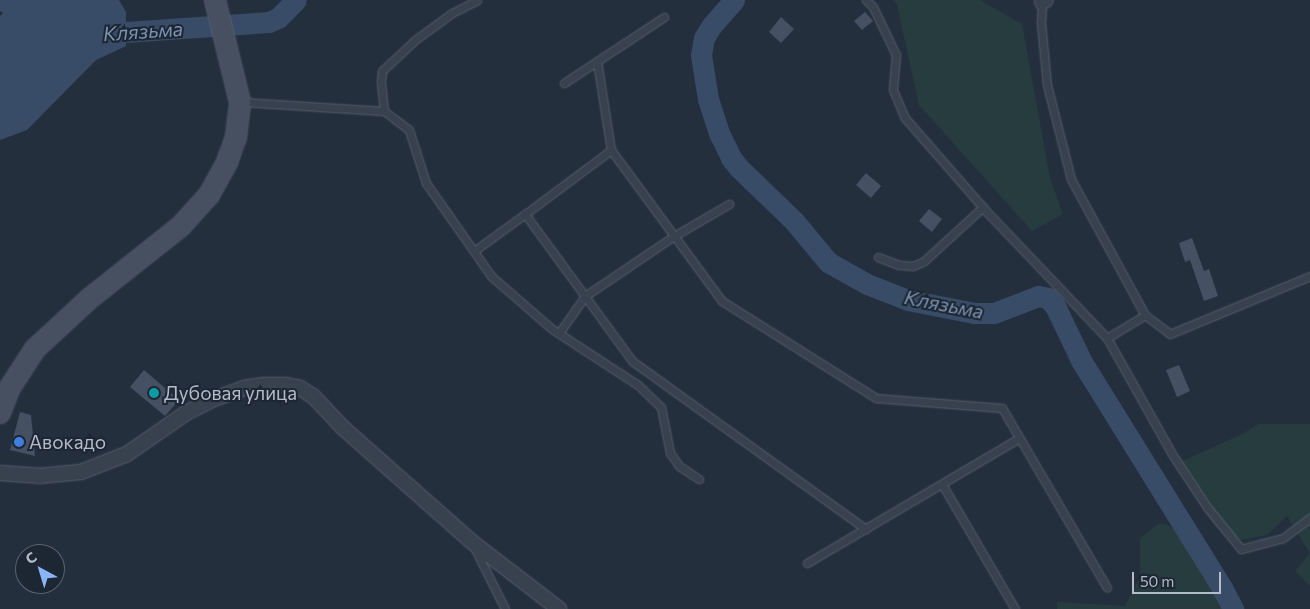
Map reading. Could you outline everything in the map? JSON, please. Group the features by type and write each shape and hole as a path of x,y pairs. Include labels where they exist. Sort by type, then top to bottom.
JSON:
{"street":[{"path":"0,413 9,389 35,349 89,299 180,227 209,195 227,162 236,137 240,102 215,0"},
{"path":"0,472 39,476 81,472 127,454 186,412 214,399 244,388 264,385 286,385 300,388 313,396 343,428 472,542 559,609"}],"lane":[{"path":"384,111 382,71 415,40 452,13 477,0"},
{"path":"866,0 873,7 896,55 893,90 905,118 983,207 1108,338 1172,454 1207,507 1241,548 1283,538 1310,518"},
{"path":"1044,1 1041,23 1047,85 1071,179 1145,315 1170,334 1310,276"},
{"path":"564,83 664,17"},
{"path":"598,61 611,150 722,301 876,398 1002,408 1107,588"},
{"path":"240,102 384,111 409,130 426,183 491,276 559,333 638,385 662,407 670,454 679,466 699,479"},
{"path":"474,251 611,150"},
{"path":"559,333 585,296 674,236 729,204"},
{"path":"878,257 899,266 913,266 924,261 983,207"},
{"path":"525,214 632,361 866,529"},
{"path":"1108,338 1145,315"},
{"path":"807,563 1019,438"},
{"path":"942,484 1015,609"},
{"path":"472,542 505,609"}],"green space":[{"path":"893,0 980,0 1022,24 1050,178 1063,214 1032,231 919,105 897,5"},
{"path":"1259,424 1310,424 1310,553 1287,516 1267,535 1232,542 1213,524 1174,465 1242,434"},
{"path":"1160,523 1202,536 1242,609 1057,609 1057,602 1125,606 1140,577 1140,538"},
{"path":"1310,553 1310,586 1295,571"}],"water":[{"path":"0,0 119,0 126,12 126,46 96,60 27,130 0,140 0,16 3,13 0,11"}],"building":[{"path":"865,12 873,21 862,30 854,21"},
{"path":"781,17 794,29 781,43 769,32"},
{"path":"866,173 881,186 871,198 856,185"},
{"path":"929,209 942,219 932,232 919,221"},
{"path":"1192,238 1204,271 1209,269 1218,296 1204,301 1190,260 1185,262 1179,243"},
{"path":"1179,365 1190,391 1177,397 1166,370"},
{"name":"Дубовая улица","path":"144,370 179,400 165,416 130,387"},
{"path":"20,412 31,415 35,456 10,450"}],"waterway":[{"name":"Клязьма","path":"97,34 269,22 278,18 296,0"},
{"name":"Клязьма","path":"734,0 712,25 704,38 701,55 708,99 720,135 731,158 739,168 794,221 828,262 867,284 908,300 974,313 994,313 1038,296 1048,298 1055,306 1082,362 1222,588 1233,609"}],"place":[{"name":"Дубовая улица","path":"154,393"},
{"name":"Авокадо","path":"19,442"}]}
